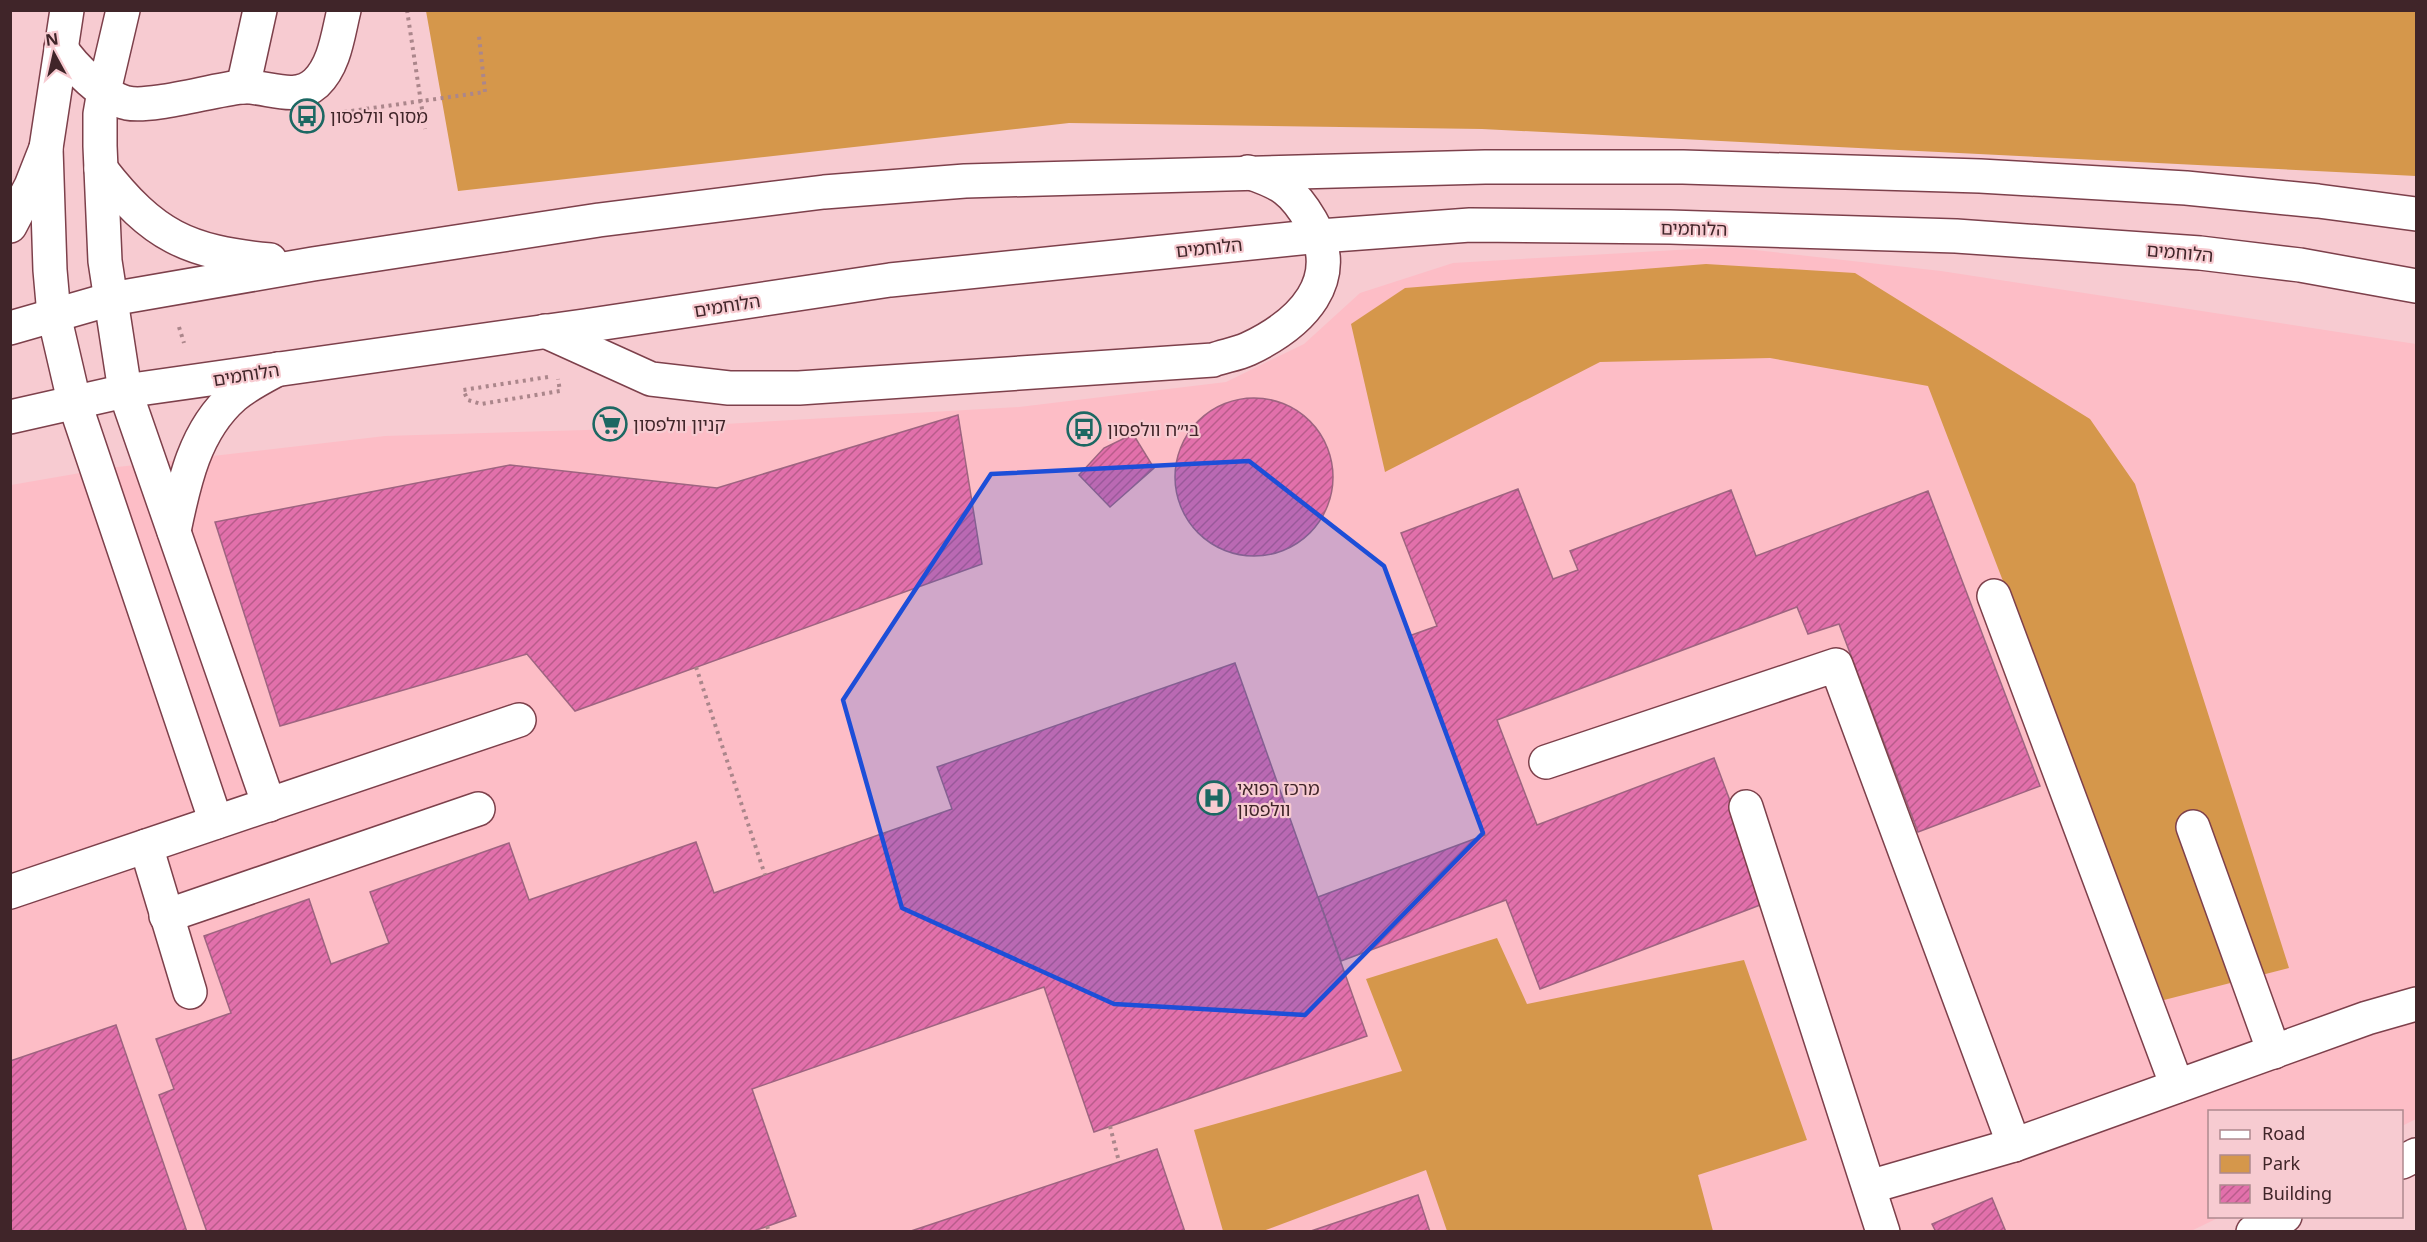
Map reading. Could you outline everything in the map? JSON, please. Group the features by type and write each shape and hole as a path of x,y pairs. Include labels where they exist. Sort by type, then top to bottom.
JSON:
{"main road":[{"path":"67,10 46,148 50,270 54,315 74,401 216,822"},
{"path":"123,10 100,114 105,261 124,391 268,805"},
{"path":"243,87 260,10"},
{"path":"61,48 68,60 104,91 126,103 146,103 243,87 295,94 316,83 332,59 344,10"},
{"path":"10,226 31,186 46,148"},
{"path":"10,328 111,298 313,264 599,220 824,192 965,181 1485,167 1683,167 1968,176 2186,188 2318,201 2416,214"},
{"path":"101,169 128,202 148,220 188,245 213,253 313,264"},
{"path":"545,331 651,379 729,388 799,388 1213,360 1248,348 1291,322 1306,308 1317,293 1323,275 1320,236 1301,203 1289,189 1271,179 1248,172"},
{"name":"הלוחמים","path":"10,417 124,391 890,280 1320,236 1470,225 1670,227 1956,236 2200,253 2300,265 2416,286"},
{"path":"174,532 184,481 199,442 233,397 278,369"},
{"path":"1994,596 2177,1086"},
{"path":"1546,762 1836,665 2014,1145"},
{"path":"10,892 519,720"},
{"path":"1746,807 1883,1232"},
{"path":"166,916 478,809"},
{"path":"2193,826 2274,1052"},
{"path":"146,846 190,992"},
{"path":"1869,1187 2014,1145 2367,1018 2416,1004"},
{"path":"2253,1232 2281,1218"}],"path":[{"path":"407,10 425,129"},
{"path":"376,108 485,93 478,36"},
{"path":"168,288 195,382"},
{"path":"557,375 463,390 468,400 481,404 560,391"},
{"path":"696,667 765,874"},
{"path":"1110,1126 1119,1162"},
{"path":"767,1226 769,1232"}],"highlighted area":[{"path":"1249,461 1384,566 1483,833 1305,1015 1114,1004 902,908 843,700 991,474"}],"shaded area":[{"name":"מרכז רפואי וולפסון","path":"1728,247 1941,271 2416,344 2416,1119 2403,1126 2403,1110 2208,1110 2208,1218 2218,1218 2191,1231 11,1232 11,485 109,468 385,436 655,428 1019,407 1226,382 1304,344 1360,293 1453,263"}],"green space":[{"path":"426,11 2416,11 2416,176 1482,129 1069,123 458,191"},
{"path":"1706,264 1855,273 2090,419 2135,484 2289,968 2164,1000 1928,386 1770,358 1600,362 1385,472 1351,324 1405,288"},
{"path":"1497,938 1527,1004 1744,960 1807,1140 1698,1175 1713,1231 1447,1231 1426,1170 1263,1231 1223,1231 1194,1130 1402,1071 1366,979"}],"building":[{"path":"1254,398 1269,399 1284,404 1298,411 1310,421 1320,433 1327,447 1332,462 1332,492 1327,507 1320,521 1310,533 1298,543 1284,550 1269,555 1254,556 1239,555 1224,550 1210,543 1198,533 1188,521 1181,507 1176,492 1175,477 1176,462 1181,447 1188,433 1198,421 1210,411 1224,404 1239,399"},
{"path":"958,415 982,564 575,711 527,654 280,726 215,522 510,465 717,488"},
{"path":"1133,434 1154,468 1110,507 1079,475 1104,448"},
{"path":"1518,489 1553,579 1578,570 1570,551 1731,490 1756,556 1928,491 2040,786 1918,832 1839,624 1808,634 1797,607 1497,720 1537,825 1714,758 1768,902 1540,989 1506,900 1341,961 1318,897 1485,835 1409,636 1437,626 1401,533"},
{"path":"1235,663 1367,1036 1094,1132 1044,987 752,1089 796,1216 751,1232 207,1232 159,1095 174,1089 156,1039 231,1013 204,936 309,899 331,964 389,943 370,892 509,843 529,900 696,842 714,893 952,809 937,767"},
{"path":"116,1025 187,1232 10,1232 10,1061"},
{"path":"1157,1149 1185,1232 908,1232 1119,1162"},
{"path":"1418,1195 1430,1232 1308,1232"},
{"path":"1992,1198 2006,1232 1936,1232 1932,1224"}],"place":[{"name":"מסוף וולפסון","path":"307,116"},
{"name":"קניון וולפסון","path":"610,424"},
{"name":"בי״ח וולפסון","path":"1084,429"},
{"name":"מרכז רפואי וולפסון","path":"1214,798"}]}
